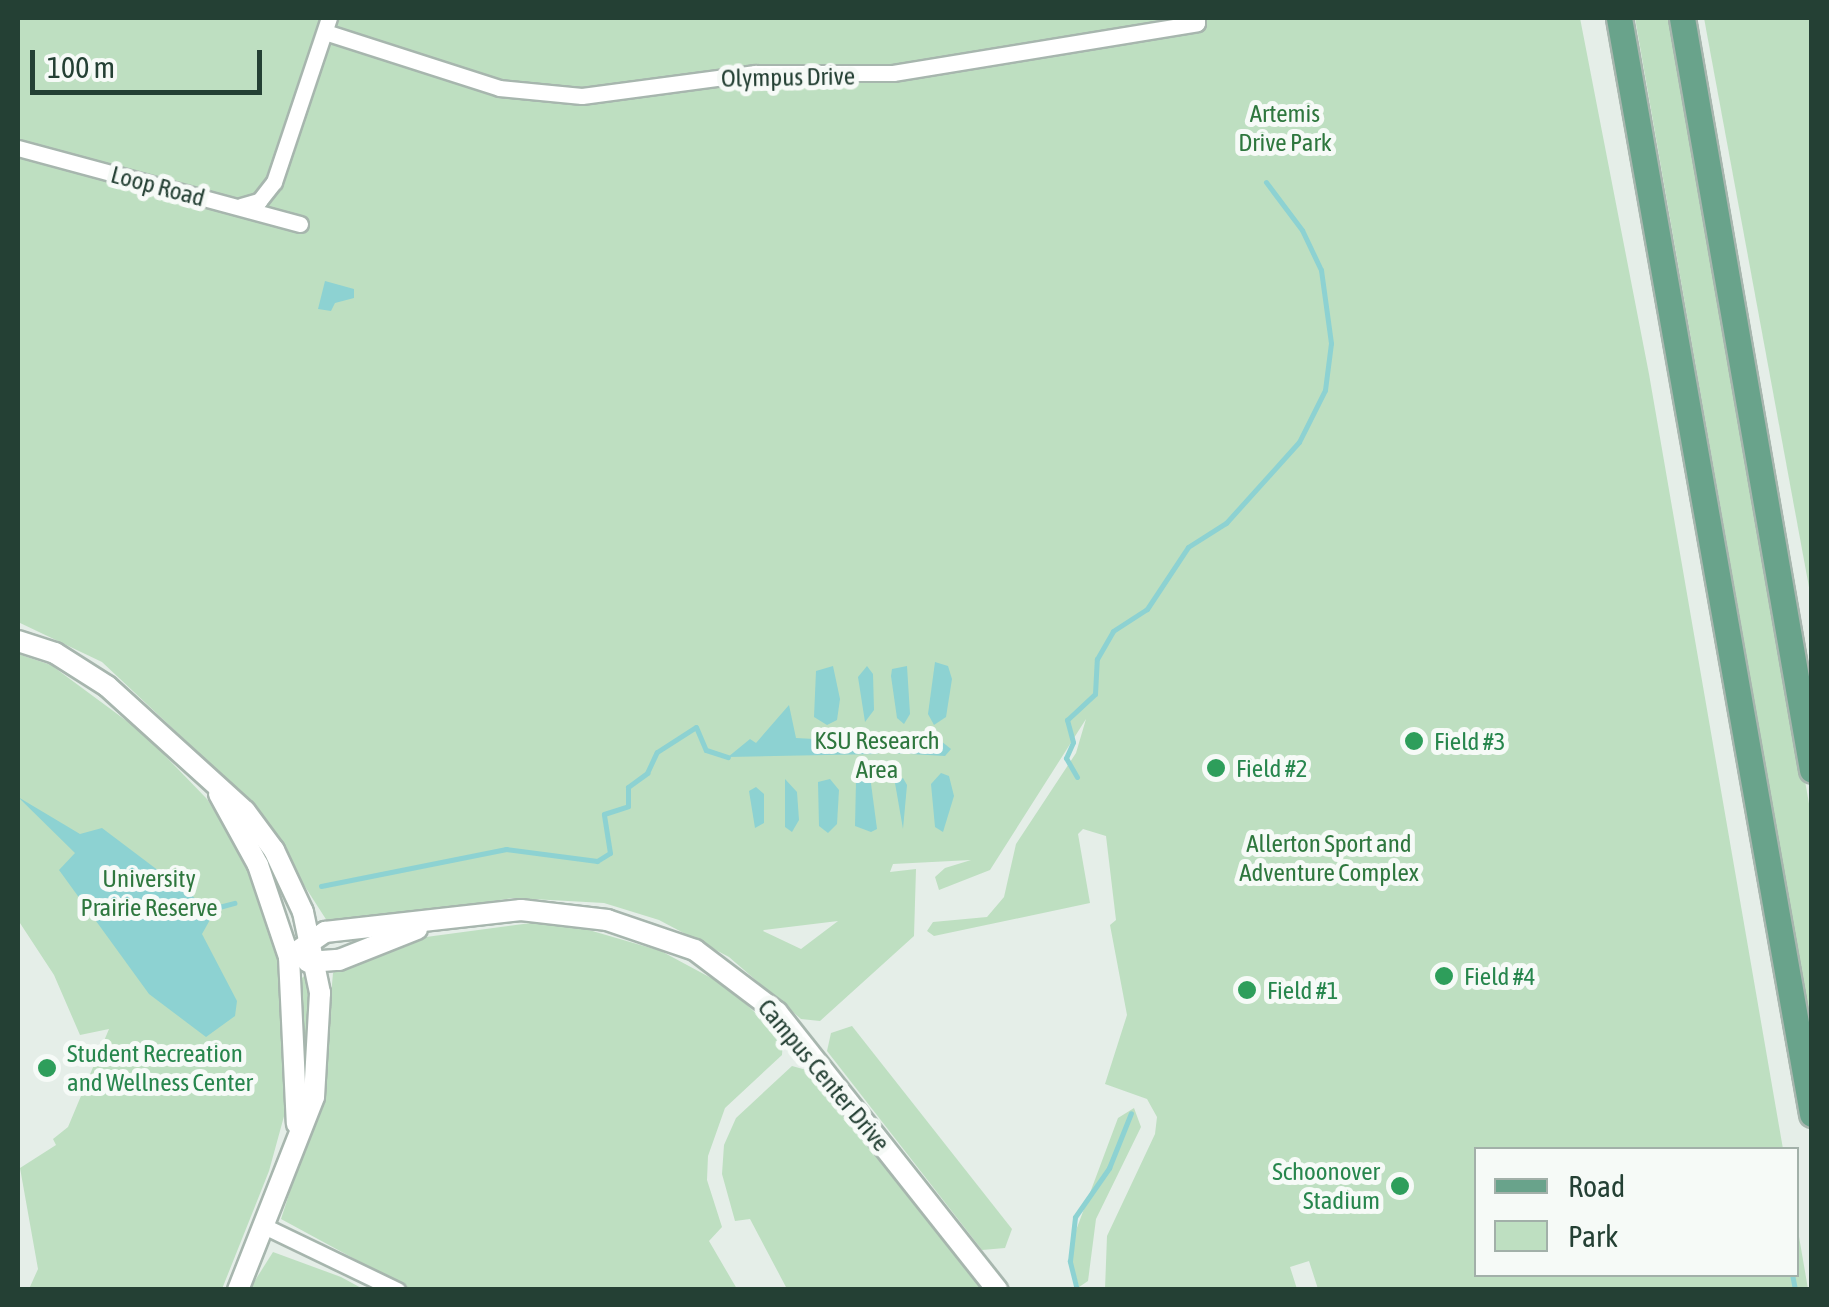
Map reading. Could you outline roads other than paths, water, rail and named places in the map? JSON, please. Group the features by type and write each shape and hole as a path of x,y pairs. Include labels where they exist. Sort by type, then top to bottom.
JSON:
{"main road":[{"path":"1619,18 1812,1114"},
{"path":"1682,18 1812,770"}],"street":[{"name":"Olympus Drive","path":"327,25 500,88 582,96 756,73 893,74 1197,20"},
{"path":"236,207 259,201 274,182 327,25"},
{"name":"Loop Road","path":"18,148 300,224"},
{"path":"18,641 65,658 107,686 217,788 274,850 311,936 318,965 320,1058 314,1097 297,1131 238,1290"},
{"path":"217,788 258,865 288,957 297,1020 297,1131"},
{"name":"Campus Center Drive","path":"311,936 521,910 582,915 633,926 720,966 805,1044 997,1290"},
{"name":"Campus Center Drive","path":"318,965 428,924"},
{"path":"288,957 311,936"},
{"path":"288,957 318,965"},
{"path":"264,1226 396,1290"}],"water":[{"path":"325,281 354,289 354,298 335,303 331,311 318,309"},
{"path":"935,662 948,666 952,679 946,717 934,725 928,714"},
{"path":"833,666 840,699 837,720 827,725 814,717 816,671"},
{"path":"867,666 873,674 874,710 865,722 858,677"},
{"path":"907,666 910,714 904,724 897,718 891,676 892,669"},
{"path":"789,705 796,738 868,742 878,754 728,757 750,739 756,743"},
{"path":"941,741 951,749 945,756 893,753 895,742"},
{"path":"941,773 949,776 954,796 943,832 935,827 931,784"},
{"path":"870,776 877,829 871,832 855,826 856,781"},
{"path":"903,778 907,785 903,829 895,783"},
{"path":"785,779 797,792 799,820 792,832 785,827"},
{"path":"830,779 839,790 837,824 828,833 819,826 818,782"},
{"path":"756,787 764,794 764,823 755,828 749,791"},
{"path":"18,797 80,834 102,828 204,905 220,902 202,934 237,1001 235,1016 206,1037 149,994 59,870 75,853"}],"waterway":[{"path":"1077,777 1066,758 1073,742 1067,720 1095,694 1097,659 1113,631 1147,609 1188,547 1226,523 1299,442 1325,390 1331,343 1321,270 1302,230 1266,182"},
{"path":"321,886 506,849 597,861 610,853 604,814 628,806 628,787 647,773 657,752 696,727 706,750 728,757"},
{"path":"219,907 234,903"},
{"path":"1077,1290 1070,1261 1075,1217 1109,1168 1131,1113"},
{"path":"1793,1277 1795,1290"}],"place":[{"name":"Field #3","path":"1414,741"},
{"name":"Field #2","path":"1216,768"},
{"name":"Field #4","path":"1444,976"},
{"name":"Field #1","path":"1247,990"},
{"name":"Student Recreation and Wellness Center","path":"47,1068"},
{"name":"Schoonover Stadium","path":"1400,1186"}],"park label":[{"name":"Artemis Drive Park","path":"1285,128"},
{"name":"KSU Research Area","path":"877,756"},
{"name":"Allerton Sport and Adventure Complex","path":"1329,858"},
{"name":"University Prairie Reserve","path":"149,894"}]}
